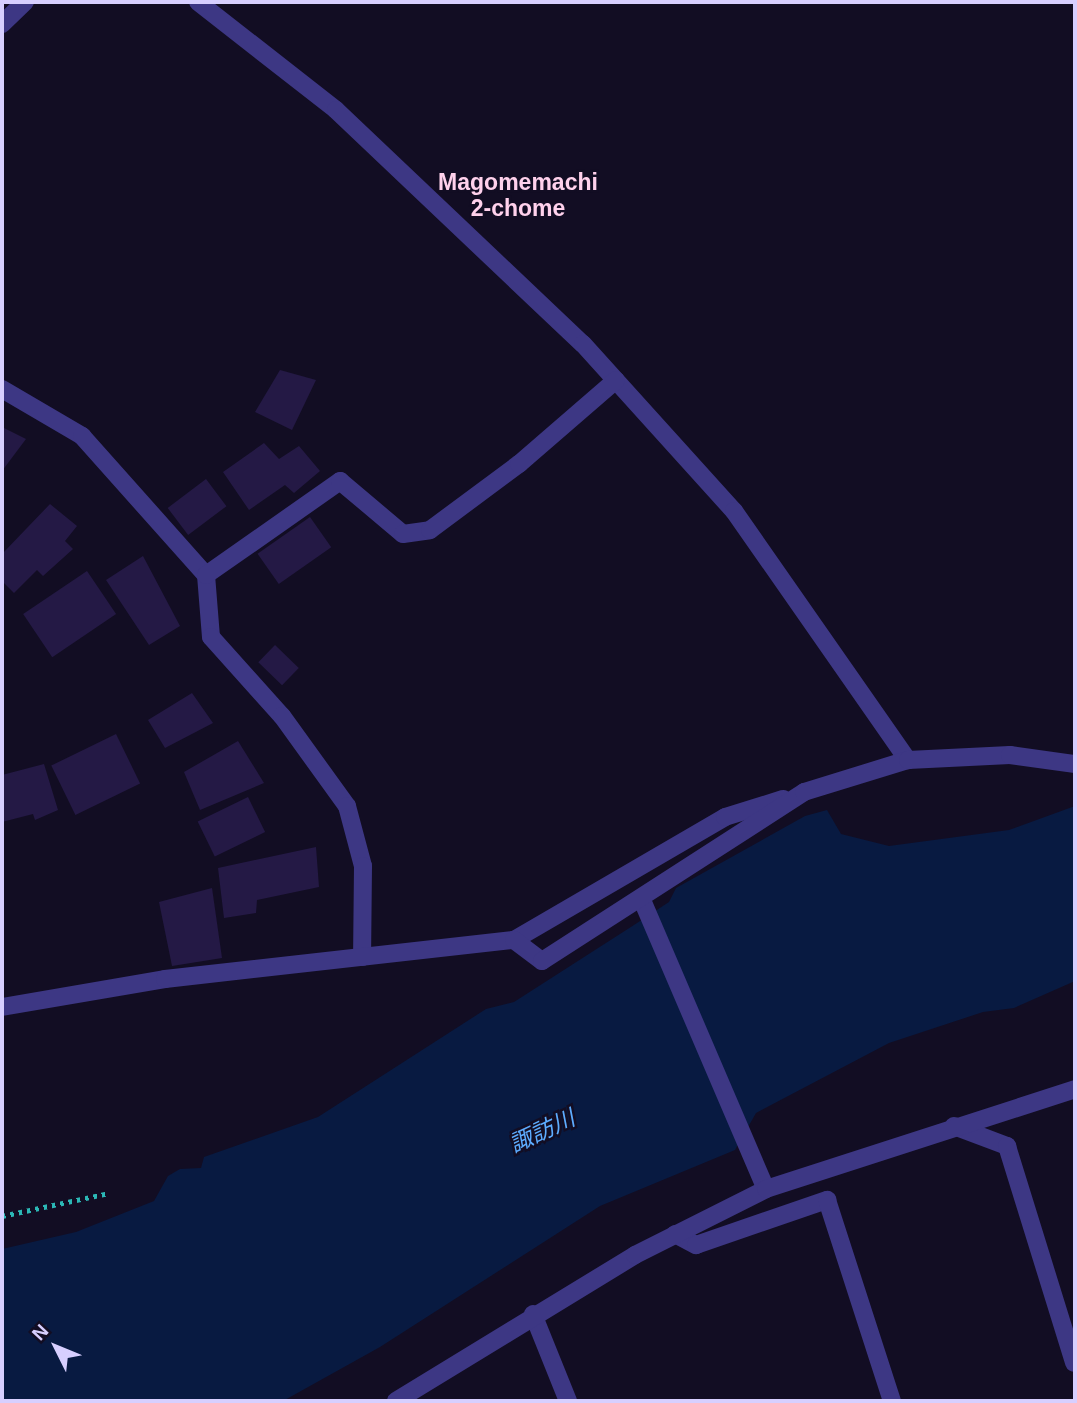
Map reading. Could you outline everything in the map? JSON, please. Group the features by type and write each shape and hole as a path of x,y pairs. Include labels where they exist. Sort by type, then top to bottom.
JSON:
{"street":[{"path":"2,23 25,2"},
{"path":"199,2 336,110 616,380 734,511 908,760"},
{"path":"206,575 340,481 403,534 429,530 519,464 616,380"},
{"path":"2,389 82,436 206,575 211,638 282,716 347,806 363,866 362,957"},
{"path":"2,1007 165,979 514,940 725,817 804,792 908,760 1010,755 1075,764"},
{"path":"514,940 542,961 645,904 804,792"},
{"path":"645,904 764,1181"},
{"path":"396,1401 533,1314 764,1181 1075,1089"},
{"path":"954,1126 1007,1146 1074,1363"},
{"path":"676,1234 696,1245 827,1200 892,1401"},
{"path":"533,1314 568,1401"}],"path":[{"path":"2,1216 109,1193"}],"water":[{"name":"諏訪川","path":"1075,806 1075,981 1014,1008 983,1012 889,1043 756,1113 735,1150 600,1206 380,1347 283,1401 2,1401 2,1249 76,1232 154,1201 168,1176 180,1169 201,1168 204,1157 318,1117 486,1009 514,1002 669,902 676,888 805,816 827,810 841,834 889,846 1009,830"}],"building":[{"path":"280,370 316,380 292,430 255,412"},
{"path":"2,427 26,439 2,471"},
{"path":"264,443 279,459 299,446 320,471 294,493 285,485 249,510 223,472"},
{"path":"206,479 226,506 188,535 168,508"},
{"path":"50,504 77,526 65,541 73,549 43,576 37,570 14,593 2,581 2,554"},
{"path":"310,517 331,547 279,584 258,554"},
{"path":"143,556 180,626 149,645 106,580"},
{"path":"87,571 116,614 52,657 23,614"},
{"path":"275,645 299,668 282,685 258,662"},
{"path":"192,693 213,723 165,748 148,720"},
{"path":"116,734 140,783 75,815 51,766"},
{"path":"238,741 264,783 200,810 184,772"},
{"path":"44,764 58,810 35,820 33,814 2,822 2,775"},
{"path":"248,797 265,832 215,857 198,822"},
{"path":"316,847 319,887 257,900 256,913 224,918 218,868"},
{"path":"212,888 222,958 172,966 159,902"}],"district":[{"name":"Magomemachi 2-chome","path":"518,195"}]}
